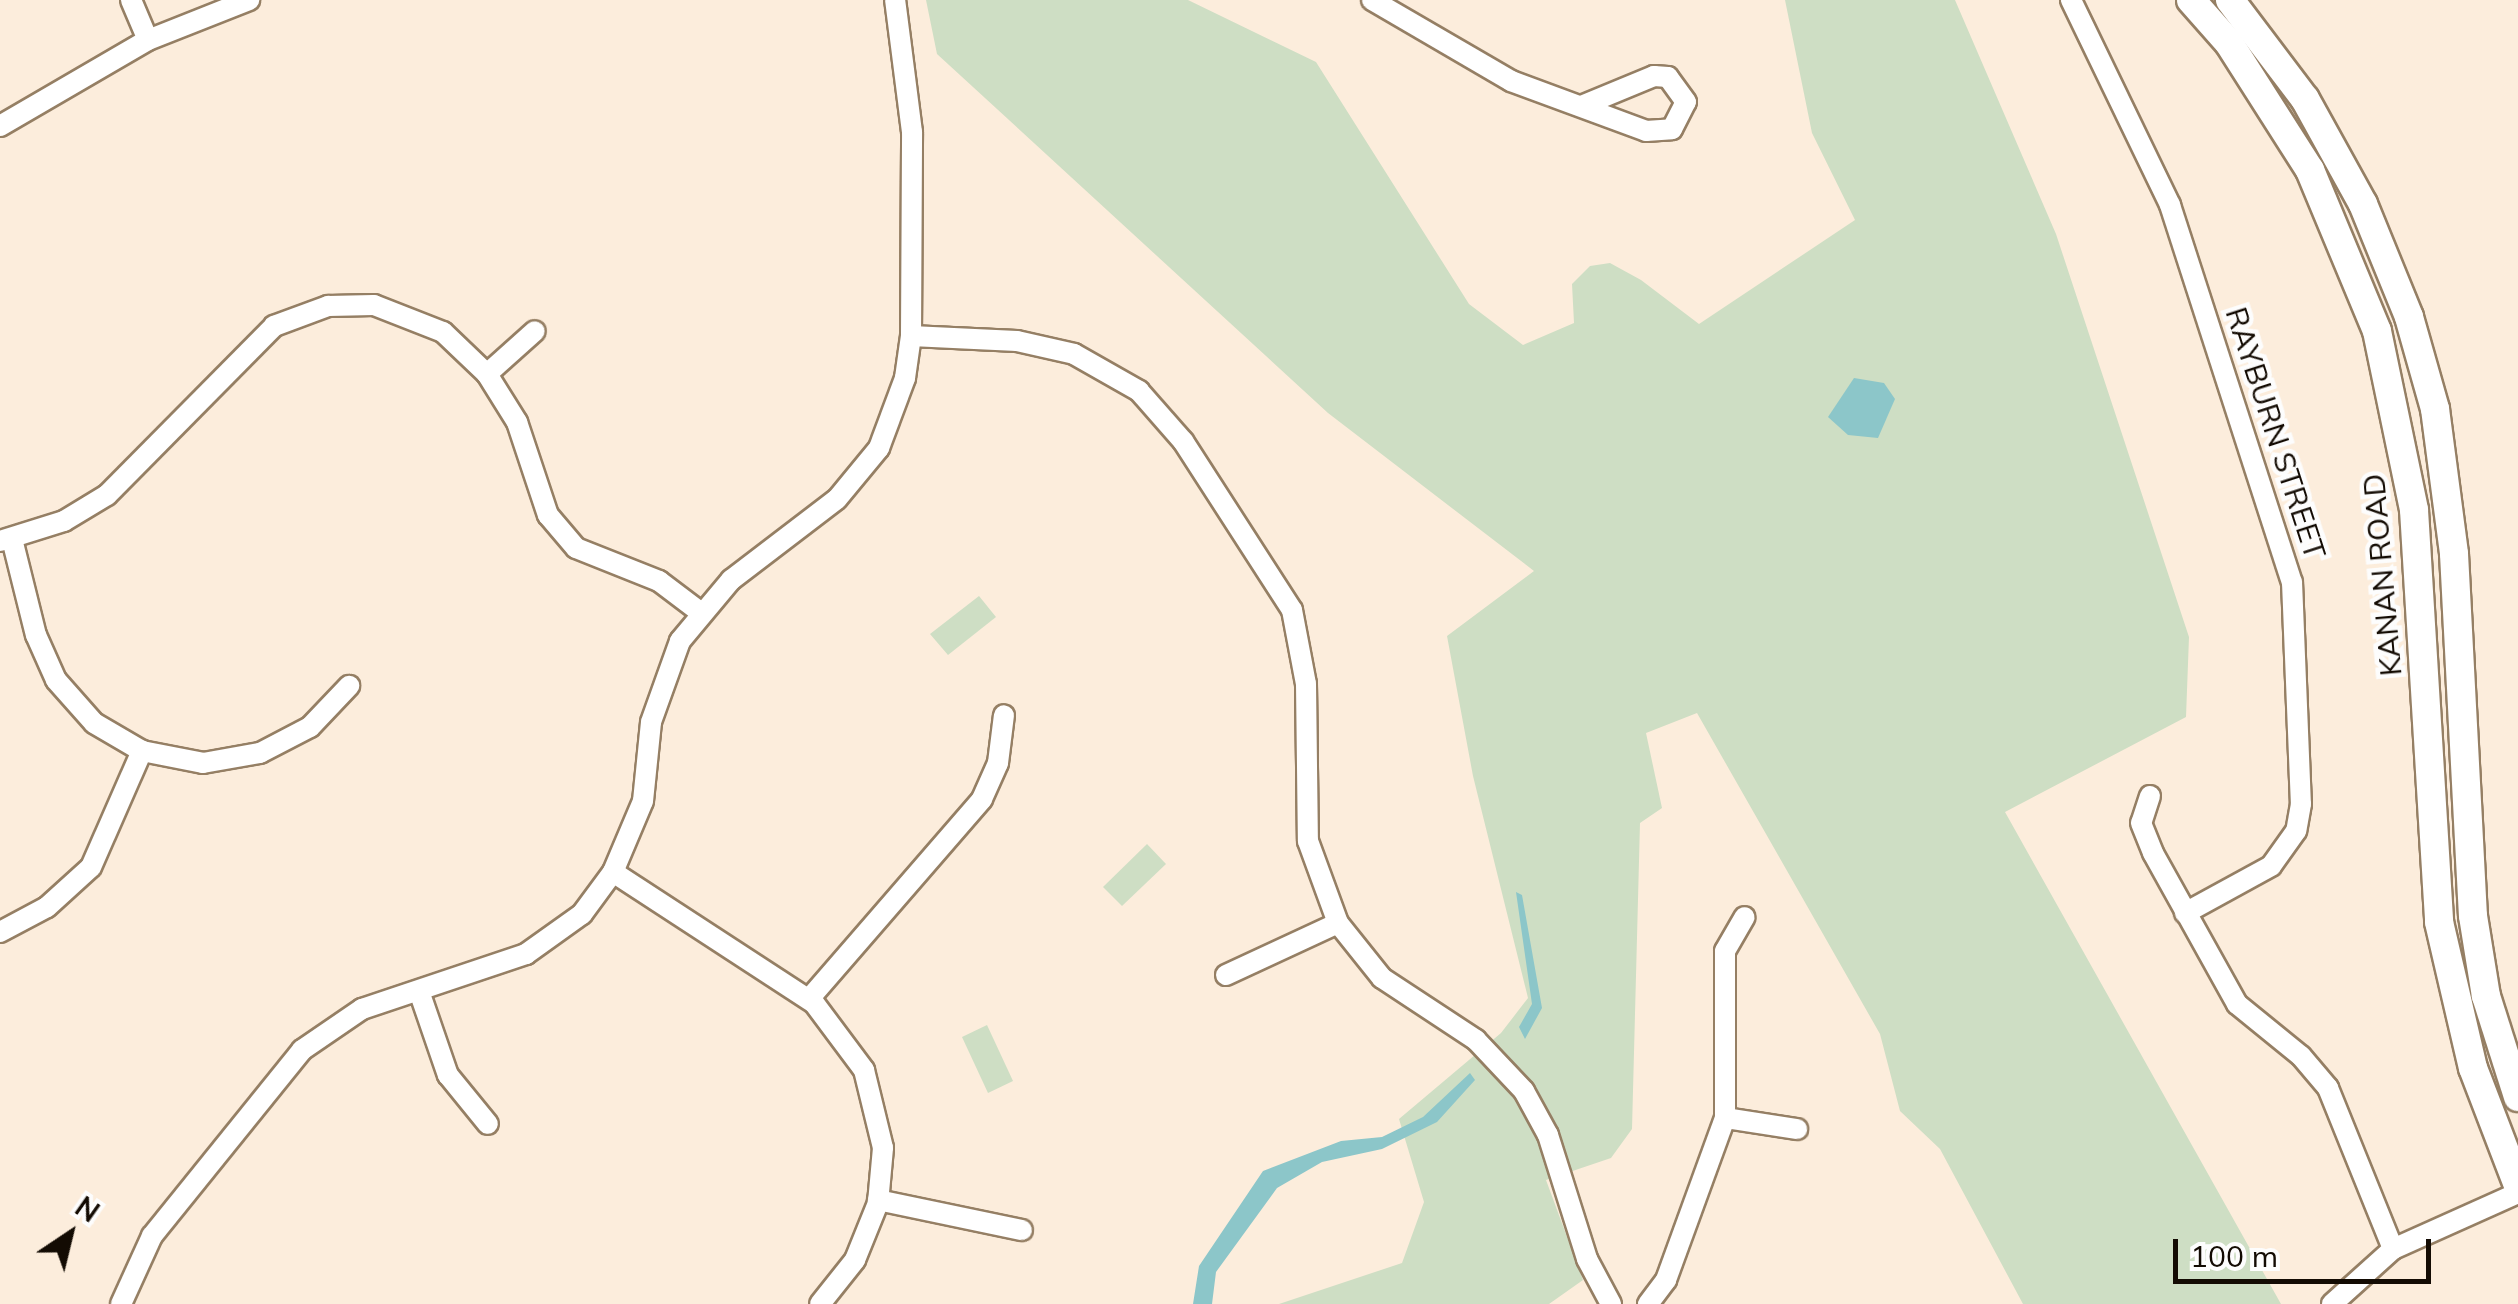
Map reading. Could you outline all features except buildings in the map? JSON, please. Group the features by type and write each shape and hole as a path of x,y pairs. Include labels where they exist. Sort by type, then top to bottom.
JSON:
{"main road":[{"name":"KANAN ROAD","path":"2191,0 2229,43 2310,170 2377,330 2414,510 2439,922 2454,1005 2518,1186"},
{"path":"2230,0 2305,100 2363,204 2409,317 2431,396 2452,537 2474,916 2486,996 2518,1098"}],"street":[{"path":"131,0 148,40"},
{"path":"0,126 148,40 249,0"},
{"path":"121,1304 152,1236 282,1070 330,1026 526,954 582,914 612,872 642,801 661,680 700,612 861,474 896,410 911,336 912,132 895,0"},
{"path":"1372,0 1510,81 1584,105"},
{"name":"RAYBURN STREET","path":"2071,0 2170,205 2292,582 2302,804 2296,831 2271,866 2185,913"},
{"path":"348,686 310,726 260,753 202,762 142,751 94,723 56,680 36,635 6,540 64,521 107,495 248,345 302,312 351,304 401,311 443,332 487,374 517,422 540,499 561,533 597,559 658,581 700,612"},
{"path":"487,374 535,332"},
{"path":"911,336 1017,341 1074,354 1138,392 1183,442 1278,582 1296,622 1306,684 1308,841 1338,924 1382,978 1476,1040 1524,1091 1611,1304"},
{"path":"810,1000 982,800 998,763 1004,715"},
{"path":"0,932 47,908 91,868 142,751"},
{"path":"2150,796 2141,823 2185,913 2237,1004 2302,1056 2328,1088 2392,1249"},
{"path":"612,872 810,1000 850,1046 874,1094 883,1148 878,1200 855,1260 820,1304"},
{"path":"1648,1304 1666,1280 1725,1118 1725,950 1745,917"},
{"path":"1226,975 1338,924"},
{"path":"419,991 448,1075 488,1124"},
{"path":"1725,1118 1797,1128"},
{"path":"2332,1304 2392,1249 2518,1193"},
{"path":"878,1200 1022,1230"}],"green space":[{"path":"926,0 1188,0 1316,62 1469,304 1523,345 1574,323 1572,284 1590,266 1610,263 1641,280 1699,324 1855,220 1812,133 1785,0 1955,0 2056,234 2189,637 2186,717 2005,812 2281,1304 2023,1304 1940,1149 1900,1111 1880,1034 1697,713 1646,733 1662,808 1640,823 1632,1129 1611,1158 1546,1180 1583,1280 1549,1304 1279,1304 1402,1263 1424,1202 1399,1119 1501,1033 1528,998 1473,776 1447,636 1534,571 1328,413 937,54"},
{"path":"979,596 996,617 948,655 930,634"},
{"path":"1147,844 1166,864 1122,906 1103,887"},
{"path":"987,1025 1013,1081 988,1093 962,1037"}],"water":[{"path":"1854,378 1884,383 1895,399 1878,438 1848,435 1828,417"},
{"path":"1516,892 1522,895 1542,1008 1525,1039 1519,1027 1532,1004"},
{"path":"1470,1073 1475,1080 1437,1122 1382,1149 1322,1162 1277,1188 1216,1272 1212,1304 1193,1304 1199,1266 1263,1171 1341,1141 1382,1137 1423,1117"}]}
